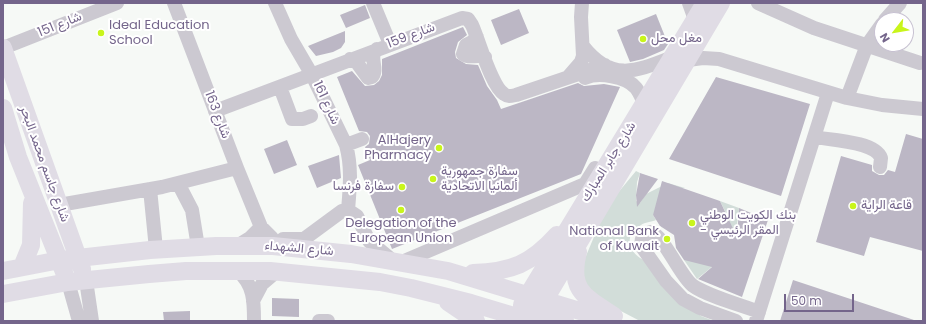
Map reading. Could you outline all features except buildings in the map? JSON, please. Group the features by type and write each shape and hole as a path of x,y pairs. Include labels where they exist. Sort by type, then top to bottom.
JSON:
{"main road":[{"name":"شارع جابر المبارك","path":"528,312 583,237 698,28 705,3"},
{"name":"شارع جابر المبارك","path":"698,28 721,3"},
{"name":"شارع جاسم محمد البحر","path":"3,48 86,280"},
{"name":"شارع جابر المبارك","path":"528,312 586,194 644,105 681,59"},
{"name":"شارع جاسم محمد البحر","path":"4,117 18,158 68,282"},
{"path":"22,267 31,245 32,190"},
{"path":"448,271 496,272 524,263 551,242 586,194"},
{"path":"583,237 574,268 574,275 578,285 592,300 622,321"},
{"name":"شارع الشهداء","path":"3,271 60,260 244,242 304,248 448,271 528,312"},
{"path":"186,271 178,265 177,261 180,251 193,247"},
{"name":"شارع الشهداء","path":"3,294 68,282 186,271 276,272 380,282 471,302 528,312 612,321"},
{"path":"416,289 452,304 476,321"},
{"path":"528,312 565,321"}],"street":[{"name":"شارع 151","path":"3,48 101,6 117,3"},
{"name":"شارع 163","path":"174,3 261,227 272,238"},
{"name":"شارع 161","path":"275,3 291,39 312,75 346,145 349,156 351,183 348,210"},
{"path":"373,3 390,44"},
{"path":"568,83 581,62 583,46 580,17 582,3"},
{"path":"689,3 698,28 719,59"},
{"path":"758,3 814,28 922,62"},
{"path":"892,12 900,3"},
{"name":"شارع 159","path":"215,111 462,18 471,23 497,86 503,94 509,96 516,96 568,83 605,65"},
{"path":"846,98 867,45 874,35"},
{"path":"477,37 466,45 463,54 470,57 477,55 485,57"},
{"path":"583,46 594,58 605,65 622,72 629,72 681,59 719,59 846,98 882,105 923,109"},
{"path":"350,59 355,60 368,78 372,78 375,69 372,58 373,53 377,49"},
{"path":"568,83 590,76 601,75 613,78 630,83 635,88 644,105"},
{"path":"280,87 292,119 303,119 311,116"},
{"path":"733,320 700,308 683,299 671,288 651,260 641,243 641,239 647,233 655,233 682,274 693,285 757,316 828,93"},
{"path":"814,137 872,148 880,155 880,167"},
{"path":"346,145 362,139"},
{"path":"3,147 18,158"},
{"path":"59,205 150,189 237,168"},
{"path":"178,183 192,210 193,247"},
{"path":"150,189 156,250"},
{"path":"244,242 272,238 304,239 342,211 348,210 357,216 369,241 398,262 586,194"},
{"path":"244,242 261,227"},
{"path":"651,260 661,259 668,251"},
{"path":"238,271 249,284 254,301 254,321"},
{"path":"254,301 262,284 276,272"},
{"path":"86,280 92,321"},
{"path":"68,282 78,321"},
{"path":"319,321 328,321"}],"shaded area":[{"path":"636,171 640,173 637,182 636,201 640,203 646,194 668,183 685,188 673,189 653,215 656,220 643,224 635,229 631,234 630,239 632,249 635,254 646,261 701,316 714,321 640,321 617,309 585,288 583,263 607,206"},
{"path":"720,201 739,208 735,232 732,241 722,257 697,279 684,260 726,213"}],"place":[{"name":"Ideal Education School","path":"101,33"},
{"name":"مغل محل","path":"643,39"},
{"name":"AlHajery Pharmacy","path":"439,148"},
{"name":"سفارة جمهورية ألمانيا الاتحادية","path":"433,179"},
{"name":"سفارة فرنسا","path":"402,187"},
{"name":"قاعة الراية","path":"853,206"},
{"name":"Delegation of the European Union","path":"401,210"},
{"name":"بنك الكويت الوطني - المقر الرئيسي","path":"692,223"},
{"name":"National Bank of Kuwait","path":"667,239"}]}
